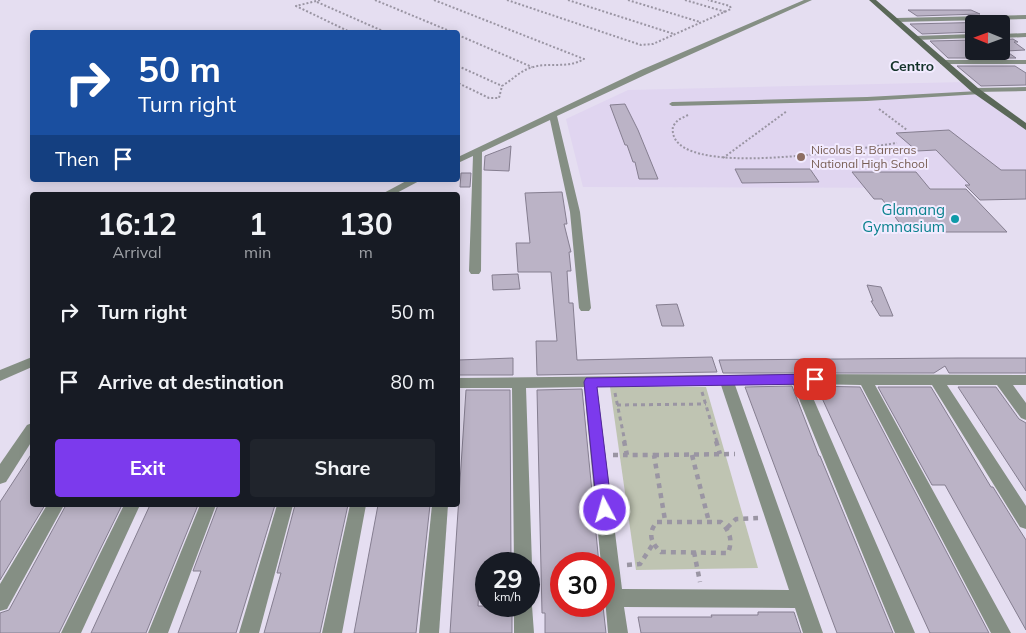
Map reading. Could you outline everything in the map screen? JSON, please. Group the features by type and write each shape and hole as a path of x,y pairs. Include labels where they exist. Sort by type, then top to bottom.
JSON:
{"street":[{"path":"460,159 478,149 809,0"},
{"path":"872,0 977,92 1026,127"},
{"path":"896,20 1026,17"},
{"path":"1010,36 1026,35"},
{"path":"915,38 965,36"},
{"path":"943,62 1026,62"},
{"path":"977,92 1026,89"},
{"path":"553,115 575,212 586,308"},
{"path":"475,271 478,149"},
{"path":"390,192 406,182"},
{"path":"0,376 30,363"},
{"path":"798,379 905,633"},
{"path":"460,383 798,379 1026,380"},
{"path":"726,380 813,633"},
{"path":"866,380 1001,633"},
{"path":"936,380 1026,521"},
{"path":"1001,380 1026,414"},
{"path":"519,381 523,552"},
{"path":"590,382 609,552"},
{"path":"0,478 30,432"},
{"path":"0,602 55,507"},
{"path":"71,633 131,507"},
{"path":"158,633 207,507"},
{"path":"249,633 284,507"},
{"path":"332,633 358,507"},
{"path":"429,633 440,507"},
{"path":"618,633 615,598 802,599"},
{"path":"523,617 524,633"}],"lane":[{"path":"672,104 867,99 977,92"}],"path":[{"path":"320,0 296,6 346,30"},
{"path":"375,0 447,30"},
{"path":"434,0 584,59 566,66 533,67 460,36"},
{"path":"507,0 637,45 653,44 731,9 730,6 708,0"},
{"path":"568,0 674,34"},
{"path":"628,0 701,22"},
{"path":"685,0 726,12"},
{"path":"316,1 381,30"},
{"path":"460,67 502,86"},
{"path":"460,85 489,98 499,98 502,86 533,67"},
{"path":"867,99 907,130"},
{"path":"723,158 790,108 781,109"},
{"path":"690,114 679,118 673,124 671,131 675,139 683,146 695,152 723,158 803,154 897,144"},
{"path":"613,381 627,455 751,454"},
{"path":"699,381 720,454"},
{"path":"617,405 706,404"},
{"path":"692,454 709,522"},
{"path":"654,455 665,520"},
{"path":"727,528 736,519 774,516"},
{"path":"656,522 721,522 727,528 732,543 728,553 661,552 653,544 650,534 650,529 656,522"},
{"path":"615,566 640,564 653,544"},
{"path":"694,552 704,597"}],"shaded area":[{"name":"Nicolas B. Barreras National High School","path":"965,82 1026,128 1026,188 583,187 566,119 628,90"}],"green space":[{"path":"610,387 706,387 758,568 636,570"}],"building":[{"path":"908,10 971,10 980,14 917,16"},
{"path":"965,23 965,32 922,34 910,24"},
{"path":"1010,39 1018,42 1014,42 1025,50 1010,51"},
{"path":"965,40 965,58 948,58 930,41"},
{"path":"957,66 1015,66 1026,73 1026,85 981,86"},
{"path":"625,104 658,179 639,179 635,162 633,162 627,145 625,145 610,105"},
{"path":"949,130 1001,170 1026,170 1026,199 980,200 965,185 970,185 936,150 917,151 896,133"},
{"path":"511,146 509,171 484,170 485,156"},
{"path":"735,169 810,169 819,182 742,183"},
{"path":"852,172 916,172 930,189 966,189 1007,232 924,232 919,225 901,225 882,199 874,199"},
{"path":"461,173 471,173 470,187 460,187"},
{"path":"562,192 567,224 564,224 571,252 569,252 571,271 567,271 569,303 573,303 577,360 712,357 717,372 537,375 536,341 557,341 551,272 518,272 516,243 530,243 525,193"},
{"path":"518,274 520,289 493,290 492,275"},
{"path":"867,285 881,287 893,316 880,316 871,301 873,301"},
{"path":"677,304 684,326 662,326 656,305"},
{"path":"513,358 513,375 460,375 460,360"},
{"path":"1026,358 1026,373 949,373 945,366 934,373 723,373 719,360"},
{"path":"792,386 819,456 893,633 837,633 745,387"},
{"path":"810,386 860,387 989,633 930,633 821,396 815,399"},
{"path":"878,387 931,387 991,487 993,487 1026,540 1026,630 945,485 932,485"},
{"path":"958,387 996,387 1019,419 1026,423 1026,491"},
{"path":"582,389 598,552 550,552 550,617 604,617 606,633 545,633 545,613 542,613 537,390"},
{"path":"466,390 510,390 511,552 475,552 475,617 512,617 512,633 450,633 458,507 460,507"},
{"path":"30,456 30,507 44,507 0,580 0,502"},
{"path":"65,507 121,507 59,633 0,633 0,613 9,610"},
{"path":"149,507 197,507 146,633 91,633"},
{"path":"217,507 274,507 236,633 178,633 201,571 193,571"},
{"path":"294,507 348,507 320,633 264,633 281,573 277,573"},
{"path":"378,507 430,507 416,633 354,633"},
{"path":"758,612 794,612 801,633 641,633 638,617 712,617 711,615 758,615"}],"place":[{"name":"Nicolas B. Barreras National High School","path":"801,157"},
{"name":"Glamang Gymnasium","path":"955,219"}],"district":[{"name":"Centro","path":"912,66"}],"route":[{"path":"605,510 590,382 815,379"}]}
